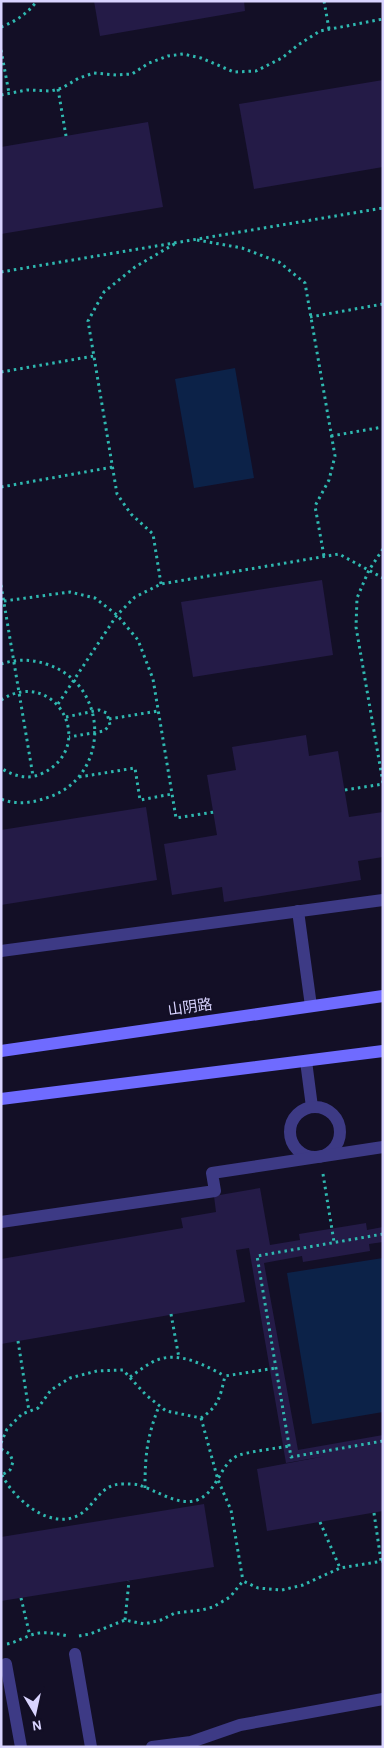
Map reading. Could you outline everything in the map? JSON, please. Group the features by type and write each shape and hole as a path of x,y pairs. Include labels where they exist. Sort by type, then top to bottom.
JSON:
{"main road":[{"name":"山阴路","path":"1,1050 383,996"},
{"path":"1,1099 383,1051"}],"street":[{"path":"1,951 383,900"},
{"path":"298,911 311,1006"},
{"path":"306,1061 312,1107"},
{"path":"312,1107 320,1107 333,1114 340,1127 338,1142 334,1148 328,1154 320,1156 304,1154 293,1143 290,1136 293,1120 304,1109 312,1107"},
{"path":"1,1222 214,1191 212,1173 383,1147"},
{"path":"75,1654 91,1747"},
{"path":"6,1664 21,1747"},
{"path":"152,1747 191,1742 240,1724 383,1699"}],"path":[{"path":"1,26 17,20 31,10 37,1"},
{"path":"324,1 329,29"},
{"path":"1,95 27,90 51,91 94,73 132,74 149,63 168,56 183,54 201,58 234,72 256,71 282,58 320,31 383,19"},
{"path":"1,50 9,93"},
{"path":"58,89 66,136"},
{"path":"1,272 383,208"},
{"path":"197,240 242,248 279,262 305,283 335,456 329,480 315,506 324,556"},
{"path":"161,584 153,534 131,514 117,494 88,321 104,292 135,268 176,243"},
{"path":"310,317 383,304"},
{"path":"1,372 94,356"},
{"path":"331,436 383,427"},
{"path":"1,487 113,467"},
{"path":"345,790 383,783 356,627 357,598 369,570 383,550"},
{"path":"58,704 116,615 135,597 161,584 339,554 383,578"},
{"path":"1,585 33,776"},
{"path":"4,601 70,592 95,598 116,615 138,640 153,678 176,818 214,812"},
{"path":"1,664 14,660 34,660 56,667 74,680 88,698 95,720 95,743 88,764 74,782 55,796 32,803 1,799"},
{"path":"1,700 19,692 35,692 48,696 58,704 66,717 69,731 68,746 61,759 50,770 33,776 22,777 9,774 1,768"},
{"path":"66,717 99,710 108,713 110,725 104,731 69,737"},
{"path":"109,719 158,711"},
{"path":"79,777 135,768 140,800 172,794"},
{"path":"320,1156 334,1242"},
{"path":"383,1234 257,1256 291,1457 383,1441"},
{"path":"171,1314 179,1358"},
{"path":"18,1341 29,1412"},
{"path":"130,1377 159,1359 179,1358 201,1363 225,1376 276,1368"},
{"path":"1,1443 7,1429 22,1414 38,1408 51,1390 70,1378 97,1371 123,1370 146,1395 166,1411 201,1418 212,1411 220,1399 225,1376"},
{"path":"146,1488 145,1460 150,1430 159,1406"},
{"path":"77,1636 90,1634 125,1620 144,1624 161,1620 174,1613 213,1607 230,1597 243,1581 231,1510 218,1480 201,1418"},
{"path":"1,1449 10,1454 13,1462 10,1470 2,1475 24,1504 42,1514 63,1519 78,1515 93,1503 103,1490 121,1484 138,1484 175,1499 194,1501 206,1497 227,1465 237,1456 289,1446"},
{"path":"243,1581 258,1588 282,1590 303,1585 340,1568 382,1561 374,1513"},
{"path":"320,1522 340,1568"},
{"path":"125,1620 129,1581"},
{"path":"21,1598 30,1636"},
{"path":"1,1645 16,1643 38,1634 53,1633 71,1636"}],"water":[{"path":"235,368 254,478 194,488 175,379"},
{"path":"383,1258 383,1412 312,1424 287,1273"}],"building":[{"path":"94,1 244,1 245,11 100,36"},
{"path":"383,80 383,167 254,189 239,104"},
{"path":"148,122 163,207 1,234 1,147"},
{"path":"322,580 333,655 193,677 181,602"},
{"path":"306,735 309,756 338,751 349,817 383,812 383,857 358,861 361,880 224,902 222,887 172,895 164,844 217,835 207,775 236,770 232,747"},
{"path":"146,807 157,880 1,905 1,830"},
{"path":"260,1188 270,1245 300,1240 299,1234 366,1223 367,1230 383,1227 383,1242 369,1244 370,1251 303,1262 302,1256 264,1263 298,1450 383,1435 383,1511 267,1531 257,1469 326,1456 286,1463 249,1248 236,1250 245,1302 1,1344 1,1259 183,1228 181,1218 216,1212 214,1196"},
{"path":"204,1504 214,1567 1,1601 1,1537"}]}
